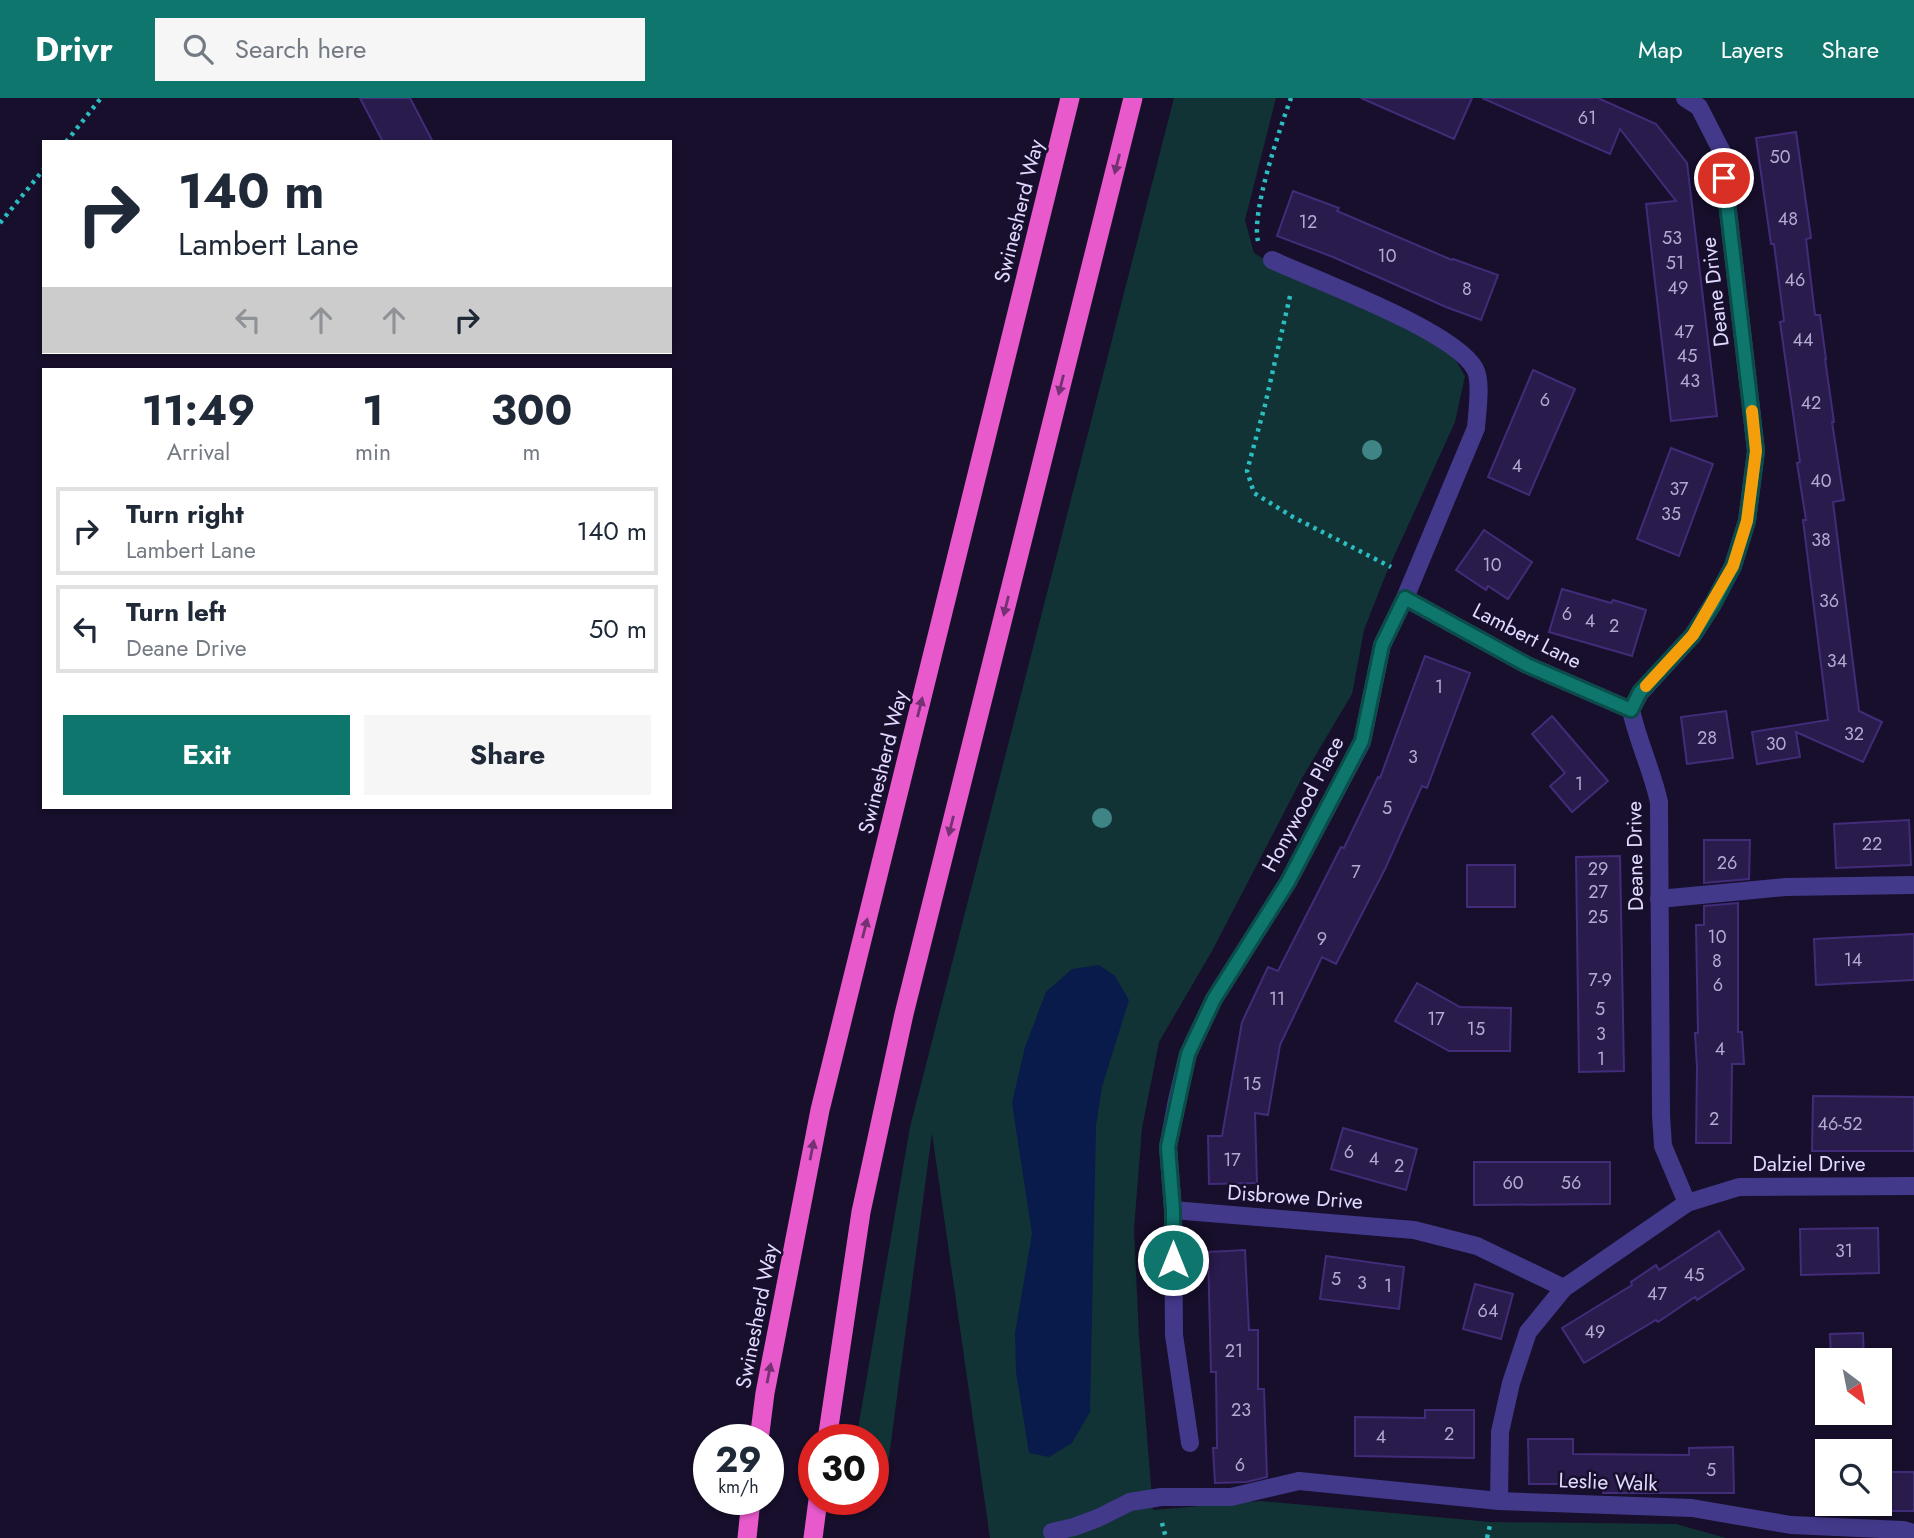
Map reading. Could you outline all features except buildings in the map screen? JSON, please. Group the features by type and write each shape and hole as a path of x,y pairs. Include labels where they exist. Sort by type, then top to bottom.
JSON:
{"highway":[{"name":"Swinesherd Way","path":"761,1424 820,1110 1070,98"},
{"path":"829,1424 861,1212 904,1014 1133,98"},
{"path":"747,1538 749,1515"},
{"path":"813,1538 816,1515"}],"street":[{"name":"Deane Drive","path":"1685,98 1699,107 1721,150 1756,451 1747,521 1733,566 1693,635 1640,692 1631,710 1637,740 1653,773 1659,802 1663,1146 1686,1203"},
{"name":"Honywood Place","path":"1191,1443 1174,1335 1173,1210 1168,1147 1188,1054 1214,999 1288,882 1362,741 1382,645 1405,598 1476,428 1476,370 1459,351 1423,327 1272,260"},
{"name":"Lambert Lane","path":"1405,598 1527,665 1631,710"},
{"path":"1659,899 1786,887 1912,885"},
{"name":"Dalziel Drive","path":"1499,1501 1500,1432 1511,1383 1528,1332 1564,1288 1686,1203 1739,1187 1914,1186"},
{"name":"Disbrowe Drive","path":"1173,1210 1414,1230 1477,1246 1564,1288"},
{"name":"Leslie Walk","path":"1052,1532 1086,1523 1130,1502 1161,1497 1231,1497 1299,1481 1499,1501 1692,1508 1791,1525 1903,1530 1914,1533"}],"path":[{"path":"68,140 102,98"},
{"path":"1272,260 1261,253 1256,230 1266,178 1292,98"},
{"path":"0,223 42,171"},
{"path":"1296,271 1247,471 1254,493 1293,517 1413,578"}],"green space":[{"path":"1174,98 1276,98 1245,220 1254,253 1275,266 1443,338 1465,376 1455,422 1386,574 1364,630 1352,694 1302,778 1212,951 1159,1042 1142,1128 1134,1229 1139,1337 1153,1510 1261,1501 1491,1522 1676,1524 1726,1538 990,1538 932,1133 889,1457 889,1424 859,1424 910,1127"}],"water":[{"path":"1099,965 1115,976 1129,1000 1102,1087 1096,1126 1090,1412 1072,1443 1049,1457 1029,1453 1016,1372 1015,1333 1032,1234 1012,1103 1025,1047 1046,992 1072,969"}],"slow traffic":[{"path":"1646,686 1693,635 1733,566 1747,521 1756,451 1752,411"}],"route":[{"path":"1173,1260 1173,1210 1168,1147 1188,1054 1214,999 1288,882 1362,741 1382,645 1405,598 1527,665 1631,710 1640,692 1693,635 1733,566 1747,521 1756,451 1724,178"}]}
